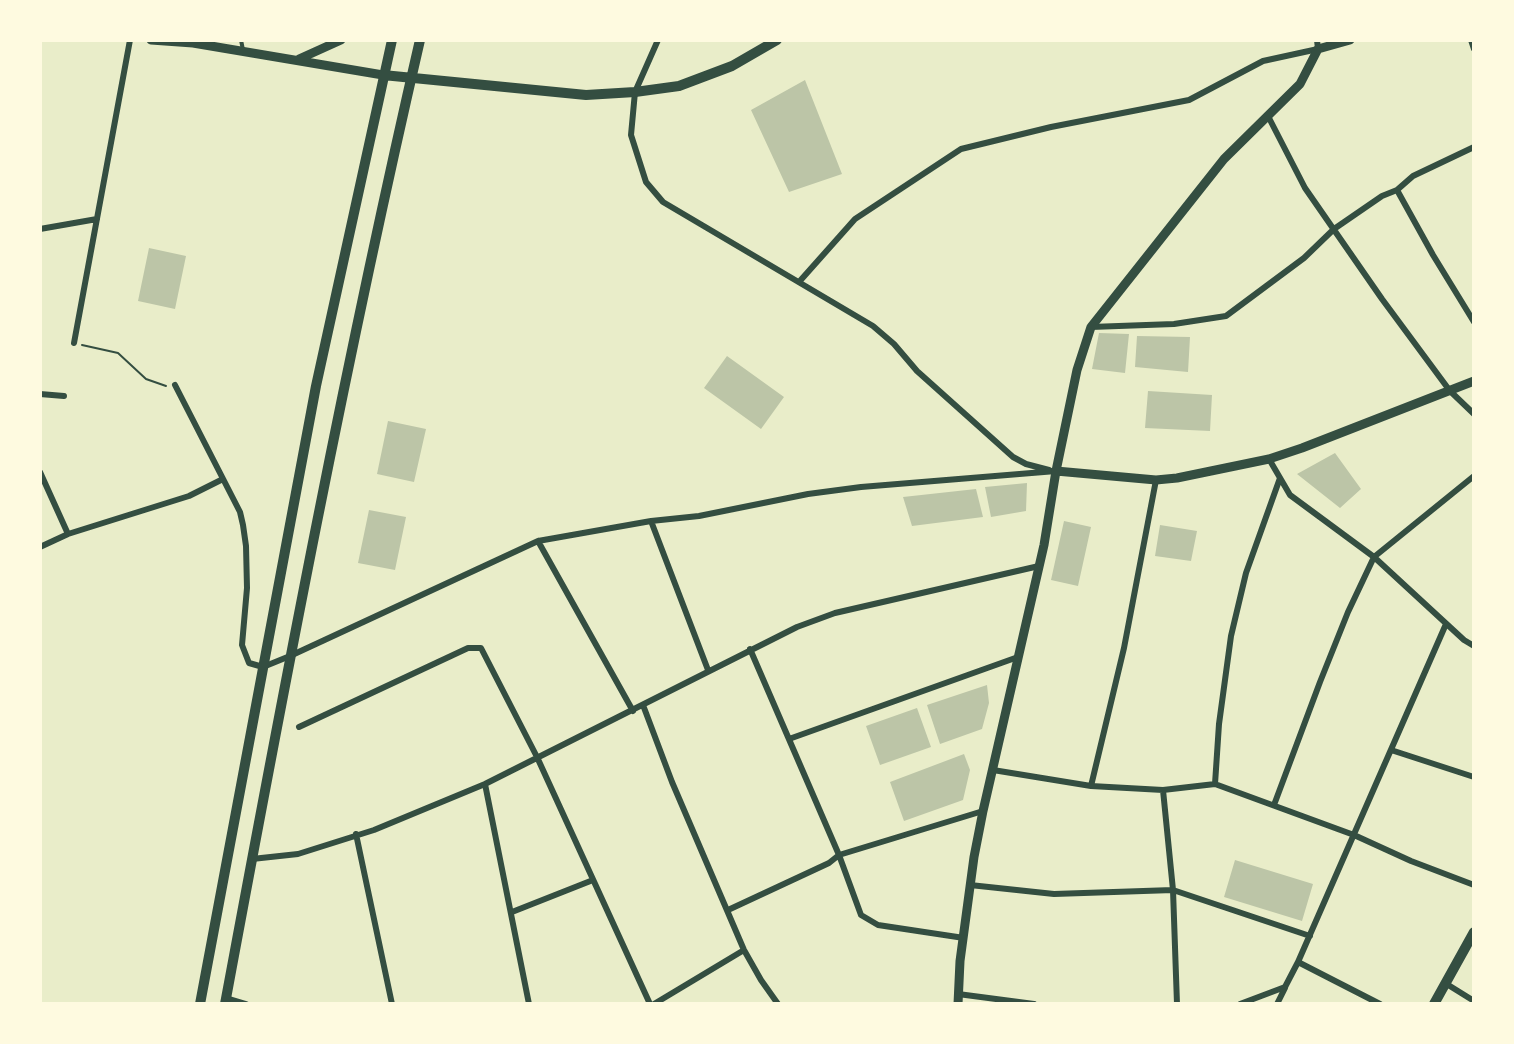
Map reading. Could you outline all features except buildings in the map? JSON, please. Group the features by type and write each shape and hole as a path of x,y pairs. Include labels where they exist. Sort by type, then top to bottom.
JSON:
{"main road":[{"path":"200,1004 316,386 392,40"},
{"path":"226,1001 290,656 341,402 420,40"},
{"path":"383,75 586,95 635,92 679,86 732,66 777,40"},
{"path":"1434,1004 1473,932"}],"street":[{"path":"74,343 130,40"},
{"path":"151,40 193,43 383,75"},
{"path":"298,60 341,40"},
{"path":"658,40 635,92 631,135 646,183 663,202 873,326 894,344 917,371 1013,458 1026,464 1056,471 1156,480 1177,478 1269,459 1473,381"},
{"path":"799,282 855,219 962,148 1051,127 1189,100 1263,61 1317,45 1350,40"},
{"path":"1471,40 1473,49"},
{"path":"1034,1004 958,999 970,885 983,812 1039,566 1065,422 1077,370 1091,327 1224,159 1300,84 1317,45"},
{"path":"1268,116 1305,188 1382,299 1450,391 1473,414"},
{"path":"1091,327 1174,324 1226,316 1304,258 1334,229 1382,196 1397,190 1413,176 1473,147"},
{"path":"1397,190 1473,322"},
{"path":"40,229 97,219"},
{"path":"175,385 240,512 246,546 247,588 242,645 249,663 263,667 538,541 651,521 699,516 861,487 1056,471"},
{"path":"40,394 64,396"},
{"path":"1269,459 1290,495 1374,557 1446,624 1473,645"},
{"path":"40,472 68,534"},
{"path":"1274,805 1348,612 1374,557 1473,476"},
{"path":"1215,784 1219,724 1231,636 1246,573 1280,478"},
{"path":"40,547 68,534 189,496 223,479"},
{"path":"1091,786 1124,648 1156,480"},
{"path":"651,521 708,670"},
{"path":"538,541 633,711"},
{"path":"252,859 298,854 374,830 485,784 797,627 835,614 1039,566"},
{"path":"1277,1004 1310,936 1446,624"},
{"path":"299,727 468,648 481,648 537,757 652,1004 744,950"},
{"path":"750,649 839,855 861,915 878,926 964,938"},
{"path":"789,739 1018,657"},
{"path":"643,705 672,782 744,950 778,1004"},
{"path":"1391,750 1473,777"},
{"path":"993,770 1091,786 1163,790 1215,784 1354,835 1411,861 1473,885"},
{"path":"485,784 529,1004"},
{"path":"1163,790 1173,890 1177,1004"},
{"path":"728,910 829,863 839,855 983,812"},
{"path":"356,834 392,1004"},
{"path":"512,912 593,880"},
{"path":"970,885 1054,894 1173,890 1310,936"},
{"path":"1298,962 1380,1004"},
{"path":"1445,983 1473,1002"},
{"path":"1240,1004 1285,987"},
{"path":"226,1001 246,1004"}],"lane":[{"path":"241,40 243,51"}],"path":[{"path":"74,343 118,353 146,379 158,384 175,385"}]}
